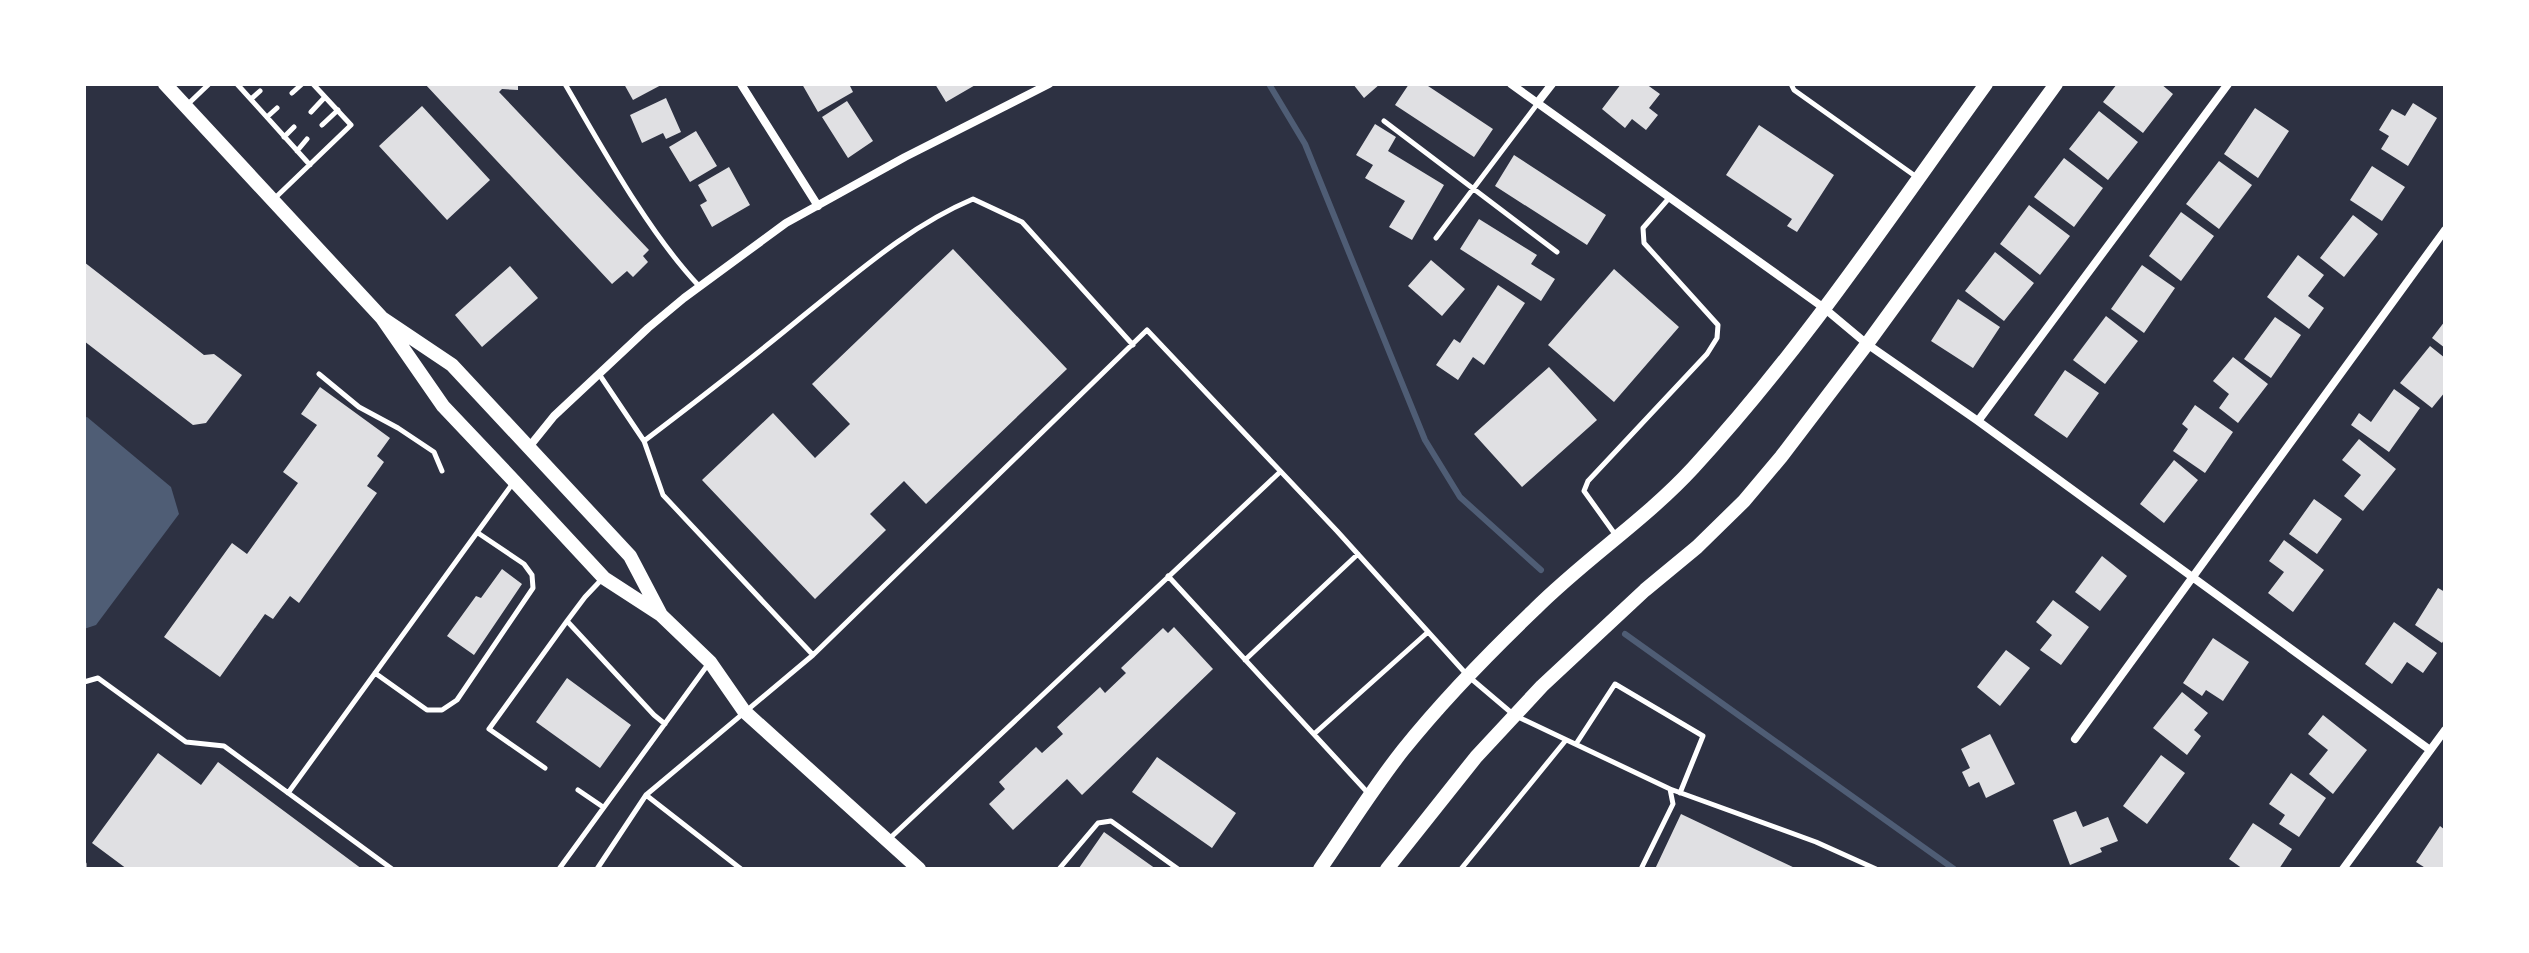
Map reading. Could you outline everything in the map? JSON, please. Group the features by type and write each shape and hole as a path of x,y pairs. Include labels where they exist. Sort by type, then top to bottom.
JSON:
{"main road":[{"path":"165,84 382,318 443,406 604,578 661,615 710,662 744,711 919,869"},
{"path":"1320,869 1403,750 1468,676 1538,605 1692,470 1824,308 1986,84"},
{"path":"1387,869 1476,757 1542,686 1744,501 1867,344 2056,84"},
{"path":"382,318 452,365 630,556 661,615"}],"street":[{"path":"741,84 818,206"},
{"path":"1511,84 2430,750"},
{"path":"1538,102 1552,84"},
{"path":"1978,421 2228,84"},
{"path":"529,447 554,416 648,328 699,286 786,223 905,157 1049,85"},
{"path":"2075,739 2445,230"},
{"path":"2343,869 2445,730"}],"lane":[{"path":"186,106 209,84"},
{"path":"292,93 302,84"},
{"path":"274,199 351,125 313,84"},
{"path":"565,84 665,244 699,286"},
{"path":"1791,84 1794,90 1918,178"},
{"path":"239,85 310,165"},
{"path":"251,99 260,91"},
{"path":"311,112 325,97"},
{"path":"1436,238 1538,102"},
{"path":"267,117 277,108"},
{"path":"322,125 338,110"},
{"path":"1384,121 1557,252"},
{"path":"284,137 294,127"},
{"path":"297,151 307,139"},
{"path":"1617,538 1588,501 1584,491 1588,481 1694,369 1717,338 1718,325 1644,243 1643,228 1670,197"},
{"path":"644,441 893,243 973,199 1022,222 1133,345"},
{"path":"597,869 646,795 813,655 1147,330 1468,676 1514,715 1670,789 1816,842 1876,869"},
{"path":"319,374 359,407 434,452 442,471"},
{"path":"599,374 644,441 663,495 813,655"},
{"path":"887,841 1280,471"},
{"path":"288,793 514,481"},
{"path":"375,673 427,710 442,710 457,700 533,588 532,575 524,564 478,533"},
{"path":"1245,660 1358,554"},
{"path":"1168,576 1371,796"},
{"path":"545,768 489,729 585,597 604,578"},
{"path":"567,621 665,724"},
{"path":"1314,734 1428,632"},
{"path":"559,869 710,662"},
{"path":"84,682 98,678 186,742 224,746 392,869"},
{"path":"1575,744 1615,684 1703,736 1680,793"},
{"path":"1461,869 1566,740"},
{"path":"1641,869 1673,804 1670,789"},
{"path":"578,790 603,807"},
{"path":"646,795 741,869"},
{"path":"1059,869 1098,823 1111,821 1178,869"}],"water":[{"path":"87,417 171,487 179,514 96,625 84,629 84,418"}],"building":[{"path":"425,84 518,84 518,90 502,89 499,92 649,250 643,256 648,262 633,277 627,271 612,284"},
{"path":"624,84 663,84 633,100"},
{"path":"802,84 849,84 853,92 818,112"},
{"path":"935,84 977,84 946,102"},
{"path":"1353,84 1380,84 1364,98"},
{"path":"1409,84 1425,84 1493,129 1474,157 1395,105"},
{"path":"1621,84 1646,84 1660,94 1649,108 1658,115 1646,130 1632,119 1625,128 1602,109"},
{"path":"2117,84 2161,84 2173,94 2143,133 2103,102"},
{"path":"666,98 681,132 666,139 663,133 642,143 630,115"},
{"path":"847,101 873,141 848,158 822,117"},
{"path":"2413,103 2437,118 2408,166 2381,149 2389,136 2379,130 2392,109 2405,116"},
{"path":"422,106 490,180 447,220 379,146"},
{"path":"2255,108 2289,131 2258,178 2224,154"},
{"path":"2099,111 2138,142 2108,180 2069,149"},
{"path":"1375,124 1396,137 1388,151 1444,185 1412,240 1389,227 1405,201 1365,178 1373,165 1356,155"},
{"path":"1759,125 1834,175 1797,232 1787,226 1792,219 1726,175"},
{"path":"696,131 717,166 690,182 669,147"},
{"path":"1514,155 1606,215 1587,245 1495,186"},
{"path":"2064,158 2103,188 2074,227 2034,197"},
{"path":"2219,161 2252,185 2219,229 2186,204"},
{"path":"2372,166 2405,187 2382,221 2350,200"},
{"path":"729,167 750,205 712,227 700,205 707,201 698,185"},
{"path":"2029,205 2070,236 2040,275 2000,244"},
{"path":"2181,212 2214,236 2181,281 2149,256"},
{"path":"2353,215 2378,234 2344,277 2320,258"},
{"path":"1479,219 1537,255 1531,264 1555,279 1541,301 1460,249"},
{"path":"953,249 1067,369 926,504 904,481 870,514 886,530 815,599 702,480 773,413 815,458 850,424 812,384"},
{"path":"1995,252 2034,283 2004,321 1965,291"},
{"path":"2298,255 2324,275 2308,296 2324,308 2309,329 2267,297"},
{"path":"1431,260 1465,289 1442,316 1408,286"},
{"path":"84,262 204,355 214,354 242,375 206,423 193,425 84,341"},
{"path":"2142,265 2175,288 2144,333 2111,309"},
{"path":"510,266 538,298 482,347 455,315"},
{"path":"1614,269 1679,327 1614,402 1548,345"},
{"path":"1498,285 1525,303 1484,365 1473,357 1458,380 1436,365 1454,339 1460,343"},
{"path":"1958,299 2000,327 1973,368 1931,341"},
{"path":"2106,316 2138,341 2105,384 2073,360"},
{"path":"2275,317 2301,335 2271,378 2244,359"},
{"path":"2445,321 2445,348 2432,338"},
{"path":"2430,346 2445,358 2445,392 2432,408 2400,383"},
{"path":"2233,357 2268,384 2238,423 2219,408 2229,394 2213,381"},
{"path":"1549,367 1597,420 1522,487 1474,434"},
{"path":"2065,370 2099,393 2067,438 2034,415"},
{"path":"320,387 390,438 377,456 384,462 367,486 377,493 299,603 290,596 273,619 265,614 220,677 164,637 232,543 247,554 298,483 283,472 317,425 301,414"},
{"path":"2394,389 2420,408 2389,452 2351,425 2359,413 2371,422"},
{"path":"2195,405 2233,432 2205,473 2173,451 2188,429 2182,424"},
{"path":"2359,439 2396,469 2363,511 2344,496 2361,475 2342,460"},
{"path":"2174,460 2198,480 2164,523 2140,504"},
{"path":"2314,499 2342,519 2317,554 2289,534"},
{"path":"2284,540 2324,570 2293,612 2268,593 2284,572 2269,561"},
{"path":"2102,556 2127,576 2100,611 2075,592"},
{"path":"502,569 522,584 474,655 447,636 476,596 481,598"},
{"path":"2438,588 2445,592 2445,638 2442,643 2415,625"},
{"path":"2053,600 2089,627 2061,665 2040,650 2052,635 2036,622"},
{"path":"2394,622 2437,653 2423,673 2407,662 2392,684 2365,664"},
{"path":"1174,627 1213,669 1082,795 1067,779 1013,830 989,804 1005,789 999,782 1036,747 1042,753 1063,734 1057,727 1100,687 1105,693 1126,673 1121,668 1163,628 1168,633"},
{"path":"2213,638 2249,662 2223,701 2206,690 2202,696 2183,683"},
{"path":"2006,650 2030,668 2000,706 1977,687"},
{"path":"567,678 631,725 600,768 536,722"},
{"path":"2182,692 2208,713 2194,730 2201,736 2187,755 2153,728"},
{"path":"2323,715 2367,750 2333,794 2309,774 2328,750 2308,734"},
{"path":"1990,734 2015,784 1986,798 1979,782 1969,787 1962,772 1970,768 1961,749"},
{"path":"158,753 201,785 218,762 362,869 127,869 92,843"},
{"path":"2161,755 2185,773 2147,824 2123,806"},
{"path":"1157,757 1236,813 1212,848 1132,792"},
{"path":"2291,773 2326,798 2299,837 2279,824 2285,815 2269,804"},
{"path":"2076,811 2083,827 2108,817 2118,841 2100,848 2102,852 2070,865 2053,820"},
{"path":"1681,814 1797,869 1655,869"},
{"path":"2253,823 2292,849 2279,869 2243,869 2229,859"},
{"path":"2440,826 2445,830 2445,869 2427,869 2416,862"},
{"path":"1104,832 1156,869 1079,868"}],"waterway":[{"path":"1269,84 1305,144 1425,440 1460,497 1541,570"},
{"path":"1625,634 1954,869"}]}
